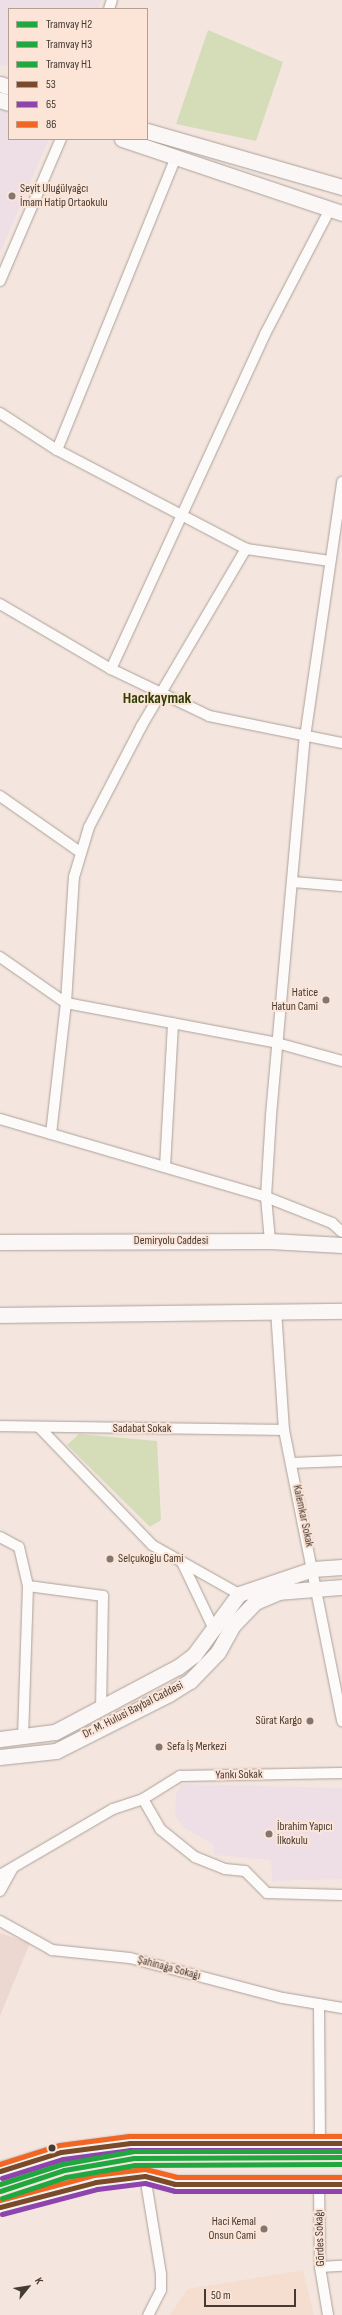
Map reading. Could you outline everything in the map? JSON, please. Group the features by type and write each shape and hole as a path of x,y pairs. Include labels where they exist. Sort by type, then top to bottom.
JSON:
{"main road":[{"path":"0,2171 61,2152 130,2143 342,2143"},
{"path":"0,2207 96,2182 145,2176 175,2184 342,2184"}],"street":[{"path":"148,131 342,186"},
{"path":"0,281 61,140"},
{"path":"111,669 265,334 336,211 125,140"},
{"path":"57,450 176,157"},
{"path":"0,413 57,450 246,548 330,562"},
{"path":"270,1241 266,1197 277,1043 305,737 342,483"},
{"path":"50,1134 66,1003 74,877 80,852 122,761 246,548"},
{"path":"0,604 111,669 209,716 305,737 342,743"},
{"path":"0,796 80,852"},
{"path":"292,882 342,886"},
{"path":"0,957 66,1003 277,1043 342,1061"},
{"path":"165,1167 173,1023"},
{"path":"0,1119 266,1197 332,1223 342,1232"},
{"name":"Demiryolu Caddesi","path":"0,1242 270,1241 342,1245"},
{"name":"Kalemkar Sokak","path":"276,1310 284,1430 317,1589 324,1645 342,1721"},
{"path":"0,1315 342,1310"},
{"name":"Sadabat Sokak","path":"0,1426 284,1430"},
{"path":"39,1427 152,1545 240,1594 313,1568 342,1567"},
{"path":"291,1463 342,1461"},
{"path":"0,1537 19,1547 28,1586 23,1737"},
{"path":"182,1562 214,1629"},
{"path":"28,1586 103,1596 101,1709"},
{"name":"Dr. M. Hulusi Baybal Caddesi","path":"0,1756 56,1751 169,1694 190,1681 218,1652 233,1625 254,1602 278,1592 342,1587"},
{"name":"Dr. M. Hulusi Baybal Caddesi","path":"0,1739 55,1732 178,1667 194,1655 240,1594"},
{"name":"Yankı Sokak","path":"0,1875 113,1809 143,1800 180,1776 342,1773"},
{"path":"143,1800 160,1829 195,1857 225,1869 245,1872 267,1893 342,1895"},
{"path":"0,1891 14,1867"},
{"name":"Şahinağa Sokağı","path":"0,1921 52,1950 130,1958 319,2004 342,2008"},
{"path":"319,2004 320,2143"},
{"path":"145,2176 162,2274 161,2290 148,2315"},
{"name":"Gördes Sokağı","path":"319,2184 320,2267 328,2315"},
{"path":"320,2267 342,2266"}],"shaded area":[{"path":"0,0 101,0 98,8 8,8 8,66 0,65"},
{"name":"Seyit Ulugülyağcı İmam Hatip Ortaokulu","path":"0,107 8,110 8,140 49,140 0,253"},
{"name":"İbrahim Yapıcı İlkokulu","path":"182,1784 342,1788 342,1879 272,1881 271,1860 214,1855 214,1845 185,1828 175,1817 176,1793"},
{"path":"0,1933 30,1943 0,2016"},
{"path":"303,2270 314,2315 170,2315 187,2289"}],"green space":[{"path":"208,30 283,62 256,141 176,124"},
{"path":"79,1434 157,1441 161,1520 150,1527 67,1445"}],"tram line":[{"name":"H1","path":"0,2184 62,2164 134,2151 342,2151"},
{"name":"H2","path":"0,2191 64,2170 134,2158 342,2157"},
{"name":"H3","path":"2,2198 66,2177 135,2165 342,2164"}],"transit line":[{"name":"86","path":"0,2164 60,2145 129,2136 342,2136"},
{"name":"53","path":"0,2171 61,2152 130,2143 342,2143"},
{"name":"65","path":"2,2178 63,2159 130,2150 342,2150"},
{"name":"86","path":"0,2200 94,2175 145,2169 176,2177 342,2177"},
{"name":"53","path":"0,2207 96,2182 145,2176 175,2184 342,2184"},
{"name":"65","path":"2,2214 97,2189 145,2183 175,2191 342,2191"}],"place":[{"name":"Seyit Ulugülyağcı İmam Hatip Ortaokulu","path":"12,196"},
{"name":"Hatice Hatun Cami","path":"326,1000"},
{"name":"Selçukoğlu Cami","path":"110,1559"},
{"name":"Sürat Kargo","path":"310,1721"},
{"name":"Sefa İş Merkezi","path":"159,1747"},
{"name":"İbrahim Yapıcı İlkokulu","path":"269,1834"},
{"name":"Haci Kemal Onsun Cami","path":"264,2229"}],"district":[{"name":"Hacıkaymak","path":"157,699"}]}
